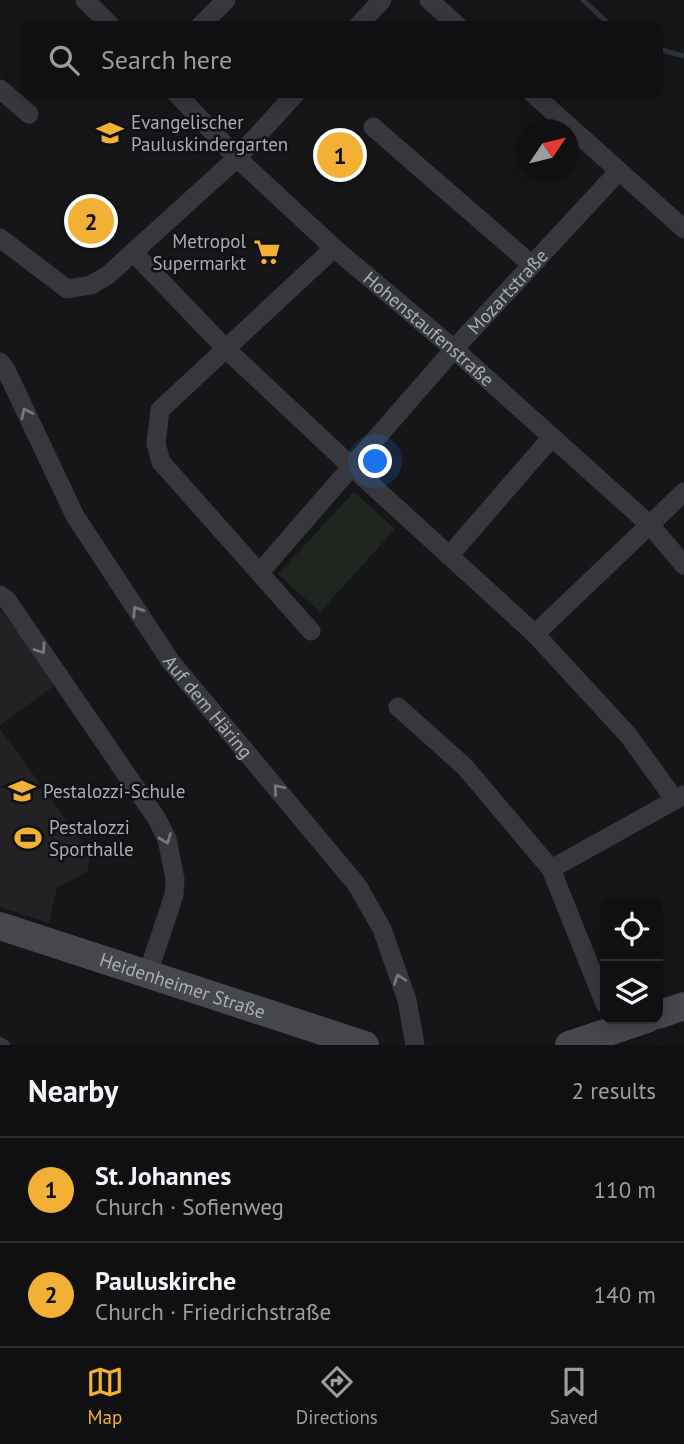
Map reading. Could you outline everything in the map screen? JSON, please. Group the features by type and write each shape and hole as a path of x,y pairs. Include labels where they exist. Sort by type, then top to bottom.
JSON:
{"street":[{"path":"85,0 106,21"},
{"path":"205,21 226,0"},
{"path":"363,21 382,0"},
{"path":"429,0 452,21"},
{"path":"0,89 29,114"},
{"name":"Hohenstaufenstraße","path":"181,98 237,158 334,248 454,349 650,525 684,565"},
{"path":"0,238 67,289 91,285 108,275 237,158 291,98"},
{"path":"538,98 684,229"},
{"path":"373,128 532,265"},
{"name":"Mozartstraße","path":"260,572 454,349 619,171"},
{"path":"311,631 161,462 156,443 160,410 334,248"},
{"path":"133,252 226,349 535,634 628,735 679,797 551,869"},
{"name":"Auf dem Häring","path":"0,362 75,516 171,662 357,885 382,929 407,1000 415,1045"},
{"path":"449,556 552,437"},
{"path":"535,634 684,492"},
{"path":"0,595 7,600 157,818 167,839 176,879 174,895 148,973"},
{"path":"398,707 465,767 551,869 600,992"},
{"name":"Heidenheimer Straße","path":"0,926 365,1045"},
{"path":"663,1013 684,1006"},
{"path":"569,1045 614,1024"}],"lane":[{"path":"0,1042 5,1045"}],"shaded area":[{"path":"354,492 395,529 320,612 278,574"},
{"path":"0,610 54,686 0,725"},
{"name":"Pestalozzi-Schule","path":"0,729 90,853 88,871 57,888 49,923 0,907"}],"waterway":[{"path":"583,0 606,21"},
{"path":"663,50 684,56"}],"place":[{"name":"Evangelischer Pauluskindergarten","path":"110,133"},
{"name":"St. Johannes","path":"340,155"},
{"name":"Pauluskirche","path":"91,221"},
{"name":"Metropol Supermarkt","path":"267,252"},
{"name":"Pestalozzi-Schule","path":"22,791"},
{"name":"Pestalozzi Sporthalle","path":"28,838"}]}
